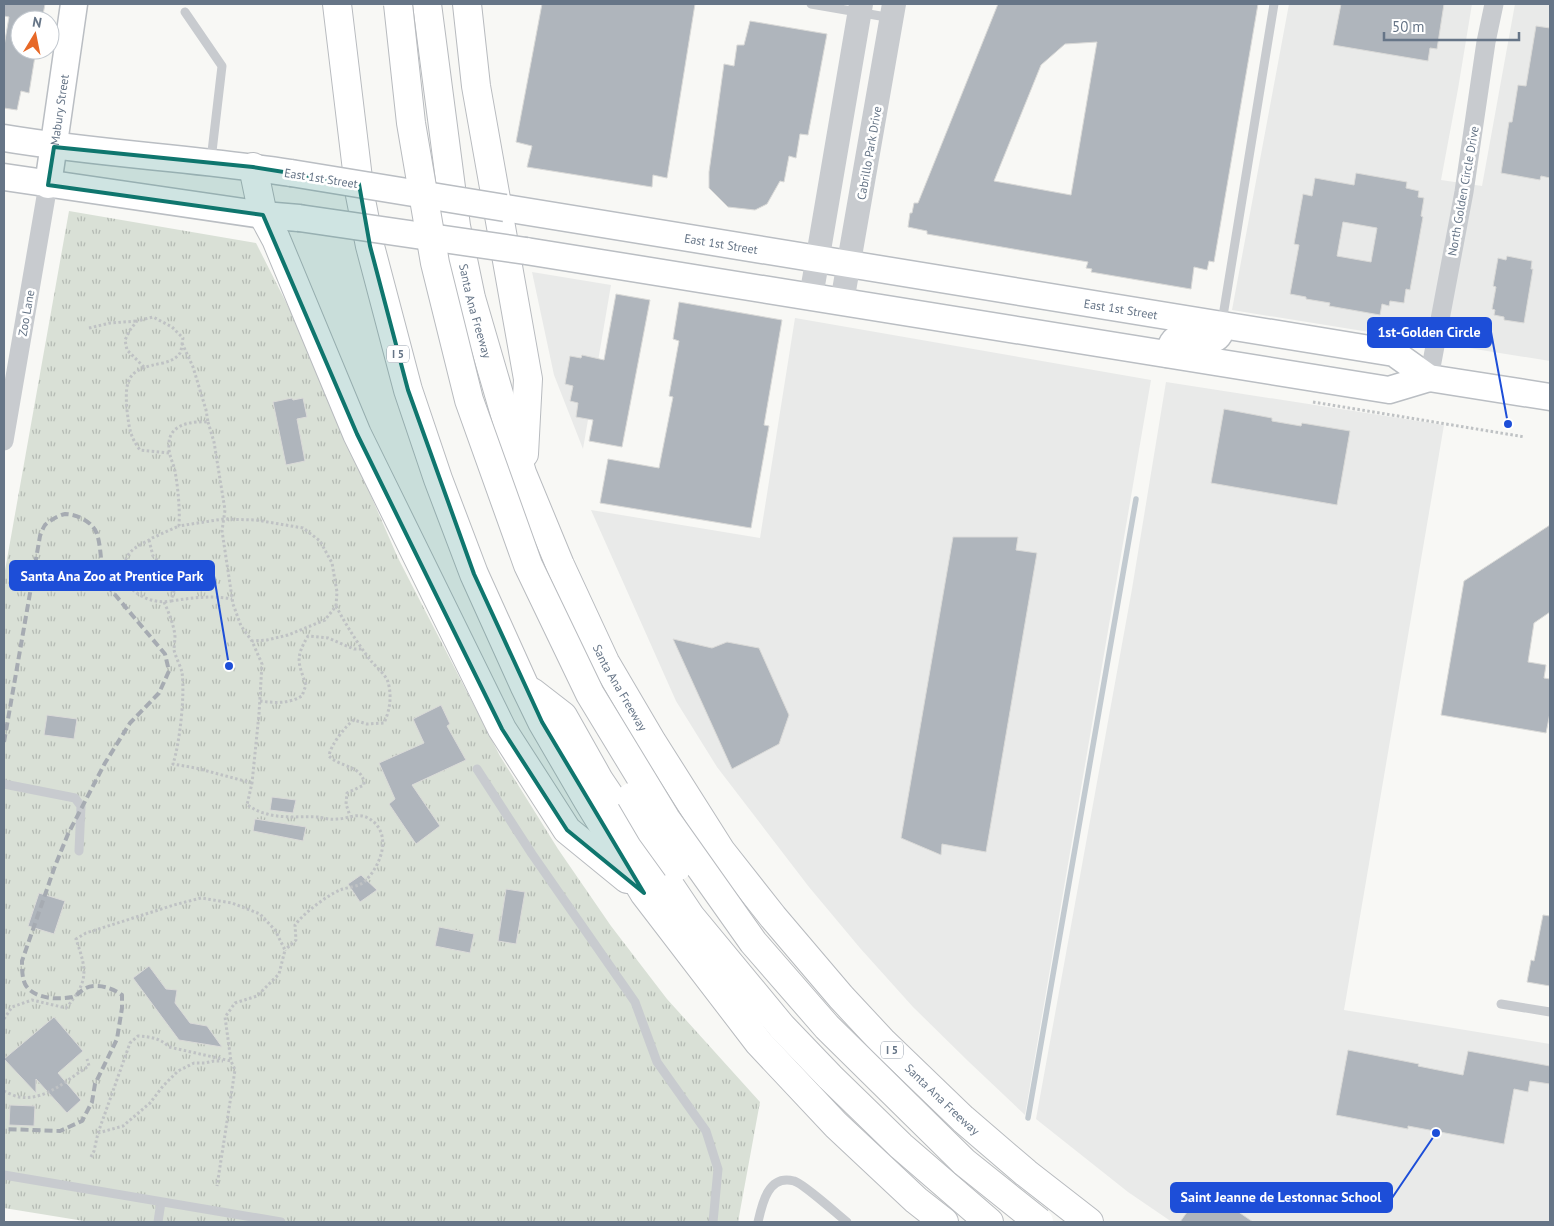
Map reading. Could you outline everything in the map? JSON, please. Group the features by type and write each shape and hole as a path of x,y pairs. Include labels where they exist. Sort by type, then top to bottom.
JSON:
{"highway":[{"name":"I 5","path":"337,4 360,195 370,246 408,390 438,479 474,574 542,722 644,893 759,1043 836,1125 916,1200 944,1222"},
{"path":"382,4 395,120 418,266 454,394 514,571 577,703 651,831 742,955 815,1040 955,1177 1010,1222"},
{"path":"398,4 411,123 435,263 469,400 528,565 590,694 666,819 753,942 827,1027 964,1162 1039,1222"},
{"name":"Santa Ana Freeway","path":"427,4 456,226 471,298 522,473 560,565 606,662 652,742 721,851 779,924 841,997 963,1119 1026,1173 1089,1222"},
{"path":"467,4 476,86 528,379 522,473"},
{"path":"253,167 263,215 276,239 357,434 502,729 567,830 644,893"},
{"path":"525,687 563,716 599,780 690,917 782,1027 901,1146 989,1222"}],"main road":[{"name":"Mabury Street","path":"48,185 74,4"},
{"name":"East 1st Street","path":"4,138 54,147 211,162 291,172 1394,353 1429,378"},
{"name":"East 1st Street","path":"4,177 48,185 263,215 299,218 526,251 1389,390 1429,378 1550,397"},
{"path":"1168,354 1176,340 1182,338 1208,340 1216,338 1221,332 1222,325"}],"street":[{"name":"North Golden Circle Drive","path":"1429,378 1464,192 1486,42 1494,4"},
{"path":"812,297 860,8"},
{"name":"Cabrillo Park Drive","path":"842,302 893,11"},
{"name":"Zoo Lane","path":"4,441 48,185"}],"lane":[{"path":"811,4 893,11"},
{"path":"1222,325 1274,4"},
{"path":"185,12 222,66 211,162"},
{"path":"476,768 532,854 635,1002 657,1062 706,1131 718,1169 713,1222"},
{"path":"4,784 75,798 81,806 80,851"},
{"path":"1502,1004 1550,1012"},
{"path":"4,1175 281,1222"},
{"path":"758,1222 761,1204 768,1189 780,1180 795,1181 847,1222"},
{"path":"158,1222 161,1202"}],"path":[{"path":"89,328 153,317 172,327 183,338 180,353 171,361 139,368 128,382 126,393 132,439 140,450 170,453"},
{"path":"140,320 130,330 126,340 127,350 144,367"},
{"path":"182,344 193,366 214,442 225,510 222,530 232,599 241,626 252,641 262,664 252,783 247,805 264,814 292,817 337,819 354,815 366,817 380,828 383,836 383,848 373,872 363,883 339,891 303,915 295,925 296,940 286,950 279,974 257,996 235,1003 225,1017 231,1061 235,1070 217,1186"},
{"path":"179,526 179,504 175,471 168,443 178,426 196,421 208,422"},
{"path":"232,599 199,597 164,602 138,595 128,586 123,570 126,559 134,548 179,526 223,519 256,520 303,528 320,541 332,563 338,592 336,606 325,620 318,624 288,635 252,641"},
{"path":"149,540 153,556 173,574 175,587 171,601"},
{"path":"164,602 172,620 175,638 174,650 182,671 182,714 173,764 252,783"},
{"path":"336,606 363,649 388,680 390,711 384,723 367,724 354,720 349,723 329,750 329,756 334,761 360,772 364,778 364,785 347,793 346,804 350,816"},
{"path":"260,701 292,702 302,696 306,685 299,665 300,650 308,636 328,638 354,649 363,649"},
{"path":"4,1019 12,1007 32,1000 66,1008 74,999 82,983 85,970 76,939 86,933 106,926 201,898 232,903 260,914 275,930 286,950"},
{"path":"91,1157 130,1043 138,1036 162,1040 169,1047 231,1061"},
{"path":"4,1091 18,1096 39,1096 58,1088 89,1066 87,1059"},
{"path":"98,1133 123,1126 150,1103 178,1071 194,1063 231,1061"}],"highlighted area":[{"path":"54,147 253,167 359,184 370,246 408,390 474,574 542,722 644,893 567,830 502,729 357,434 263,215 48,185"}],"shaded area":[{"path":"1289,4 1472,4 1441,180 1482,186 1515,4 1550,4 1550,361 1232,310"},
{"path":"532,272 611,285 583,449 554,375"},
{"path":"795,318 1151,380 1025,1115 913,1007 860,948 809,887 717,767 676,701 591,510 760,538"},
{"path":"1166,382 1444,425 1344,1010 1550,1044 1550,1222 1172,1222 1128,1192 1036,1119 1132,589"}],"green space":[{"path":"69,211 256,243 292,314 398,558 500,756 558,849 611,926 667,999 760,1102 738,1222 90,1222 4,1208 4,576"}],"building":[{"path":"4,4 45,4 44,10 10,10 10,60 34,60 29,93 21,91 17,110 4,108 4,46 9,17 4,16"},
{"path":"542,4 695,4 667,178 653,175 652,187 527,167 532,146 516,142"},
{"path":"998,4 1258,4 1214,262 1209,261 1207,270 1194,267 1191,289 1091,272 1092,269 1086,268 1088,262 927,234 927,231 908,227 914,203 918,203","holes":["1097,42 1071,195 994,181 1041,65 1065,44"]},
{"path":"1341,4 1444,4 1437,49 1430,48 1428,61 1333,45"},
{"path":"750,21 827,34 808,135 800,134 796,158 789,156 784,182 780,181 767,204 755,210 728,207 709,188 709,172 724,64 734,66 737,45 744,45"},
{"path":"1536,26 1550,28 1550,178 1541,176 1540,180 1501,173 1509,122 1512,122 1518,85 1526,86"},
{"path":"1356,173 1407,182 1406,188 1419,191 1418,197 1424,198 1421,216 1423,217 1410,290 1406,289 1404,303 1390,301 1389,306 1382,304 1380,315 1329,306 1330,303 1290,294 1299,245 1294,244 1303,194 1312,196 1315,178 1354,185","holes":["1343,222 1377,228 1371,262 1337,256"]},
{"path":"1507,256 1532,261 1531,269 1533,269 1524,323 1504,320 1504,317 1494,315 1495,310 1492,309 1496,287 1493,286 1498,258 1506,260"},
{"path":"616,294 650,300 622,447 589,441 593,420 576,417 578,403 570,401 573,386 565,384 570,356 581,358 582,355 604,360"},
{"path":"679,302 782,320 764,425 769,426 751,528 600,503 608,459 659,468 673,397 669,396 679,341 673,339"},
{"path":"292,398 293,400 303,398 307,417 297,419 305,461 286,465 273,402"},
{"path":"1224,409 1272,418 1272,421 1301,426 1302,423 1350,431 1337,505 1211,483"},
{"path":"1550,525 1550,612 1534,623 1528,662 1546,665 1544,678 1550,679 1550,713 1546,733 1441,715 1464,581"},
{"path":"953,537 1018,537 1016,550 1037,553 986,852 942,844 941,855 901,838"},
{"path":"673,639 712,648 727,642 759,648 789,715 779,744 732,769"},
{"path":"441,705 450,724 447,726 466,760 412,785 440,826 416,844 389,804 395,799 379,763 424,743 413,719"},
{"path":"47,715 77,719 74,739 44,735"},
{"path":"272,797 296,800 293,813 270,810"},
{"path":"255,819 306,827 303,841 253,831"},
{"path":"361,875 377,890 360,902 348,884"},
{"path":"506,889 525,892 516,944 498,941"},
{"path":"39,893 65,901 54,934 28,926"},
{"path":"1543,915 1550,916 1550,986 1527,982 1531,960 1534,961"},
{"path":"439,927 474,934 470,953 435,946"},
{"path":"149,966 166,989 177,990 175,1003 190,1023 207,1026 222,1047 179,1040 133,978"},
{"path":"54,1017 83,1051 58,1073 81,1100 67,1113 36,1079 36,1093 4,1059"},
{"path":"1348,1050 1463,1075 1468,1051 1550,1066 1550,1084 1530,1081 1528,1092 1514,1089 1504,1144 1408,1126 1408,1129 1336,1115"},
{"path":"10,1105 35,1106 34,1126 9,1125"},
{"path":"1204,1188 1253,1222 1180,1222"}],"waterway":[{"path":"1028,1118 1136,499"}],"railway":[{"path":"4,742 40,536 45,525 54,518 65,514 74,515 88,522 95,530 99,540 106,584 165,654 169,671 159,693 130,723 105,763 68,834 22,961 25,984 34,993 53,998 72,997 88,987 96,986 116,991 122,995 117,1039 95,1084 92,1102 82,1121 60,1131 4,1129"}],"place":[{"name":"1st-Golden Circle","path":"1508,424"},
{"name":"Santa Ana Zoo at Prentice Park","path":"229,666"},
{"name":"Saint Jeanne de Lestonnac School","path":"1436,1133"}]}
